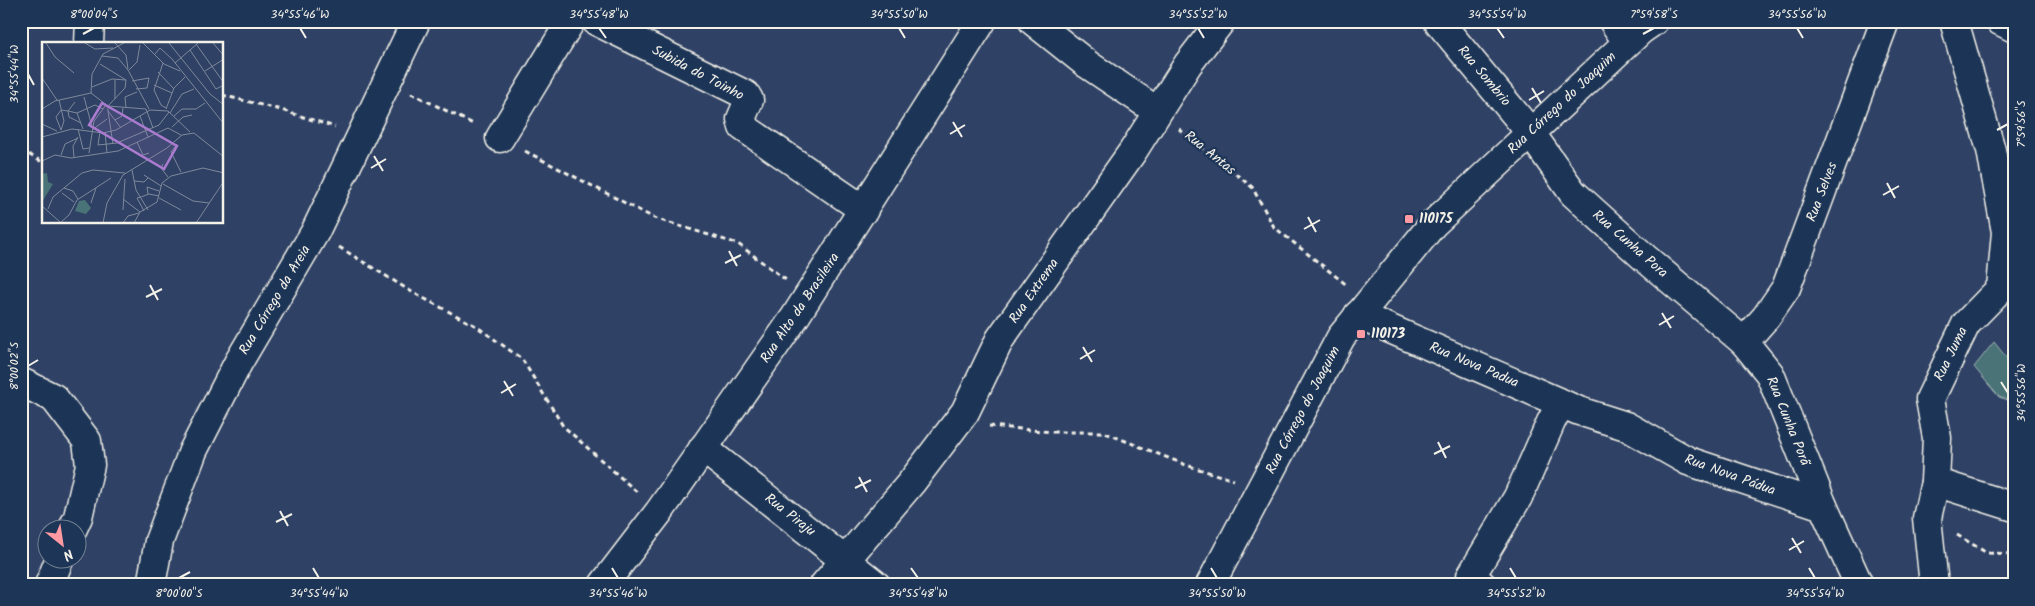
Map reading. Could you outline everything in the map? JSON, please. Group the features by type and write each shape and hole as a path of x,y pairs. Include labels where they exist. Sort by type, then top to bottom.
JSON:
{"street":[{"path":"89,42 90,21"},
{"name":"Rua Córrego da Areia","path":"151,585 159,541 193,451 238,363 315,232 389,82 416,21"},
{"path":"500,138 571,21"},
{"name":"Subida do Toinho","path":"596,21 746,96 749,100 741,119 743,127 864,210"},
{"name":"Rua Alto da Brasileira","path":"603,585 659,512 808,298 982,21"},
{"path":"1033,21 1087,64 1157,111"},
{"name":"Rua Extrema","path":"824,585 911,483 965,412 1000,339 1133,151 1188,64 1221,21"},
{"name":"Rua Sombrio","path":"1438,21 1530,132"},
{"name":"Rua Córrego do Joaquim","path":"1210,585 1342,337 1363,309 1433,224 1530,132 1620,32 1654,21"},
{"name":"Rua Juma","path":"1934,585 1928,518 1935,482 1936,438 1930,399 1966,324 2001,288 2006,232 1991,150 1954,21"},
{"path":"2000,21 2014,28"},
{"name":"Rua Selves","path":"1744,342 1766,317 1786,288 1883,26"},
{"name":"Rua Cunha Pora","path":"1530,132 1573,192 1645,258 1744,342"},
{"name":"Rua Nova Padua","path":"1363,309 1562,403"},
{"name":"Rua Cunha Porã","path":"1744,342 1770,374 1822,506"},
{"path":"21,382 54,398 87,441 90,465 77,518"},
{"path":"1482,585 1471,576 1518,497 1551,422 1562,403"},
{"name":"Rua Nova Pádua","path":"1562,403 1626,426 1688,461 1822,506"},
{"name":"Rua Piraju","path":"703,448 876,585"},
{"path":"1935,482 2014,507"},
{"path":"1822,506 1859,585"},
{"path":"49,585 56,568"}],"path":[{"path":"389,82 654,218 738,244 808,298"},
{"path":"224,96 281,110 363,136"},
{"name":"Rua Antas","path":"1157,111 1252,187 1274,227 1363,309"},
{"path":"21,150 42,162"},
{"path":"315,232 412,292 476,326 522,360 563,426 659,512"},
{"path":"965,412 983,425 1052,432 1103,432 1186,465 1251,485 1260,490"},
{"path":"1928,518 1987,552 2014,554"}],"green space":[{"path":"1994,342 2014,367 2014,402 1999,397 1974,367"}],"place":[{"name":"110175","path":"1409,219"},
{"name":"110173","path":"1361,334"}]}
